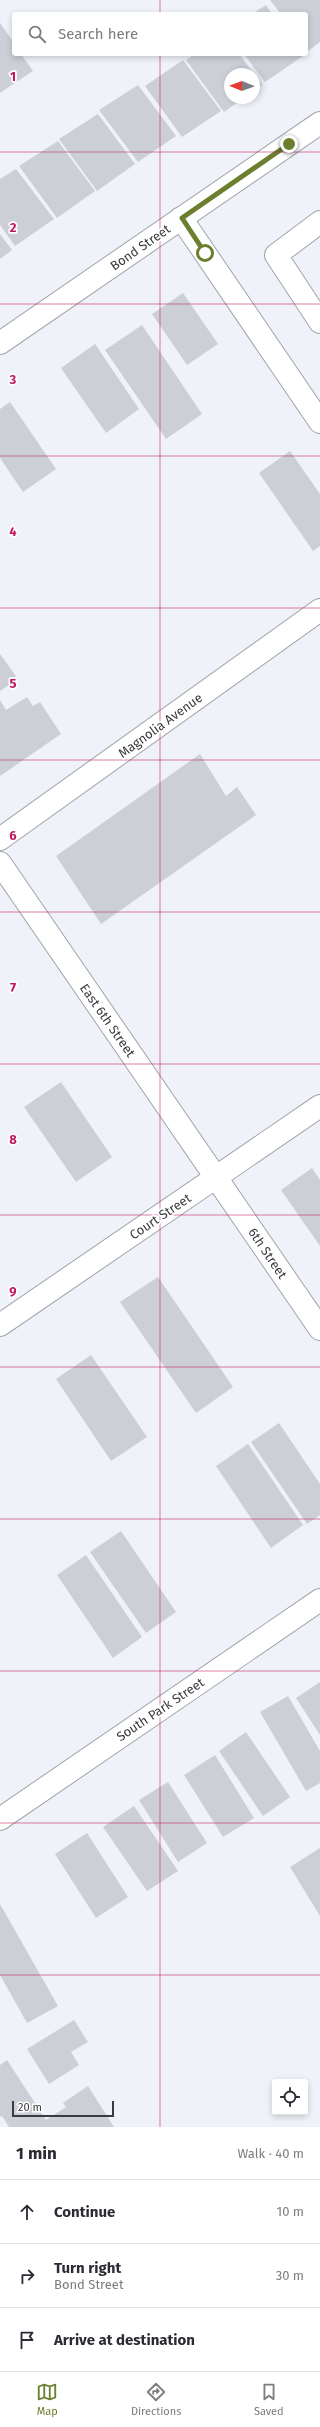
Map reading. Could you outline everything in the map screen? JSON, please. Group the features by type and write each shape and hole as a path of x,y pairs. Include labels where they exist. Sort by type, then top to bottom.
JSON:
{"street":[{"name":"Bond Street","path":"0,343 320,123"},
{"path":"182,218 320,422"},
{"path":"320,222 276,256 320,322"},
{"name":"Magnolia Avenue","path":"0,839 320,610"},
{"name":"East 6th Street","path":"0,863 216,1177"},
{"name":"Court Street","path":"0,1325 320,1106"},
{"name":"6th Street","path":"216,1177 320,1329"},
{"name":"South Park Street","path":"0,1819 320,1600"}],"building":[{"path":"270,0 320,0 320,42 308,51 308,12 279,12"},
{"path":"266,5 271,12 255,12"},
{"path":"0,23 12,40 12,56 22,56 33,71 0,93"},
{"path":"192,56 240,56 250,68 224,68 224,104 235,104 224,112 186,60"},
{"path":"246,56 303,56 265,82 260,75 260,68 254,68"},
{"path":"183,60 221,111 182,137 145,86"},
{"path":"138,85 176,136 138,162 99,110"},
{"path":"98,114 135,164 97,191 59,139"},
{"path":"58,141 95,191 57,218 19,166"},
{"path":"16,169 54,219 15,246 0,225 0,179"},
{"path":"0,234 12,250 0,259"},
{"path":"183,293 218,344 187,365 152,314"},
{"path":"142,325 202,414 166,439 105,350"},
{"path":"95,344 139,409 106,433 61,368"},
{"path":"10,402 56,469 23,492 0,458 0,409"},
{"path":"290,451 320,494 320,546 313,551 259,473"},
{"path":"0,654 18,679 0,691"},
{"path":"27,697 33,706 40,702 61,734 0,776 0,700 6,710"},
{"path":"200,754 226,796 237,787 256,815 101,924 56,856"},
{"path":"61,1082 112,1157 76,1182 24,1107"},
{"path":"312,1168 320,1180 320,1246 281,1190"},
{"path":"158,1277 233,1387 196,1413 120,1302"},
{"path":"91,1355 147,1437 111,1461 56,1379"},
{"path":"279,1423 320,1484 320,1515 307,1524 251,1442"},
{"path":"248,1444 303,1525 271,1548 216,1466"},
{"path":"121,1531 176,1612 146,1633 90,1552"},
{"path":"86,1555 142,1637 113,1658 57,1575"},
{"path":"320,1682 320,1735 296,1698"},
{"path":"288,1696 320,1751 320,1783 306,1791 260,1712"},
{"path":"246,1732 290,1797 263,1816 219,1751"},
{"path":"215,1755 254,1818 223,1837 184,1775"},
{"path":"168,1782 207,1843 178,1862 139,1800"},
{"path":"134,1806 178,1871 147,1891 103,1827"},
{"path":"87,1833 128,1897 96,1918 55,1854"},
{"path":"320,1848 320,1916 290,1867"},
{"path":"0,1904 58,2006 27,2023 0,1975"},
{"path":"74,2020 88,2042 71,2052 79,2065 49,2084 27,2049"},
{"path":"7,2060 46,2120 66,2107 63,2103 88,2086 114,2127 9,2127 2,2116 0,2117 0,2065"}],"route":[{"path":"205,253 182,218 289,144"}]}
